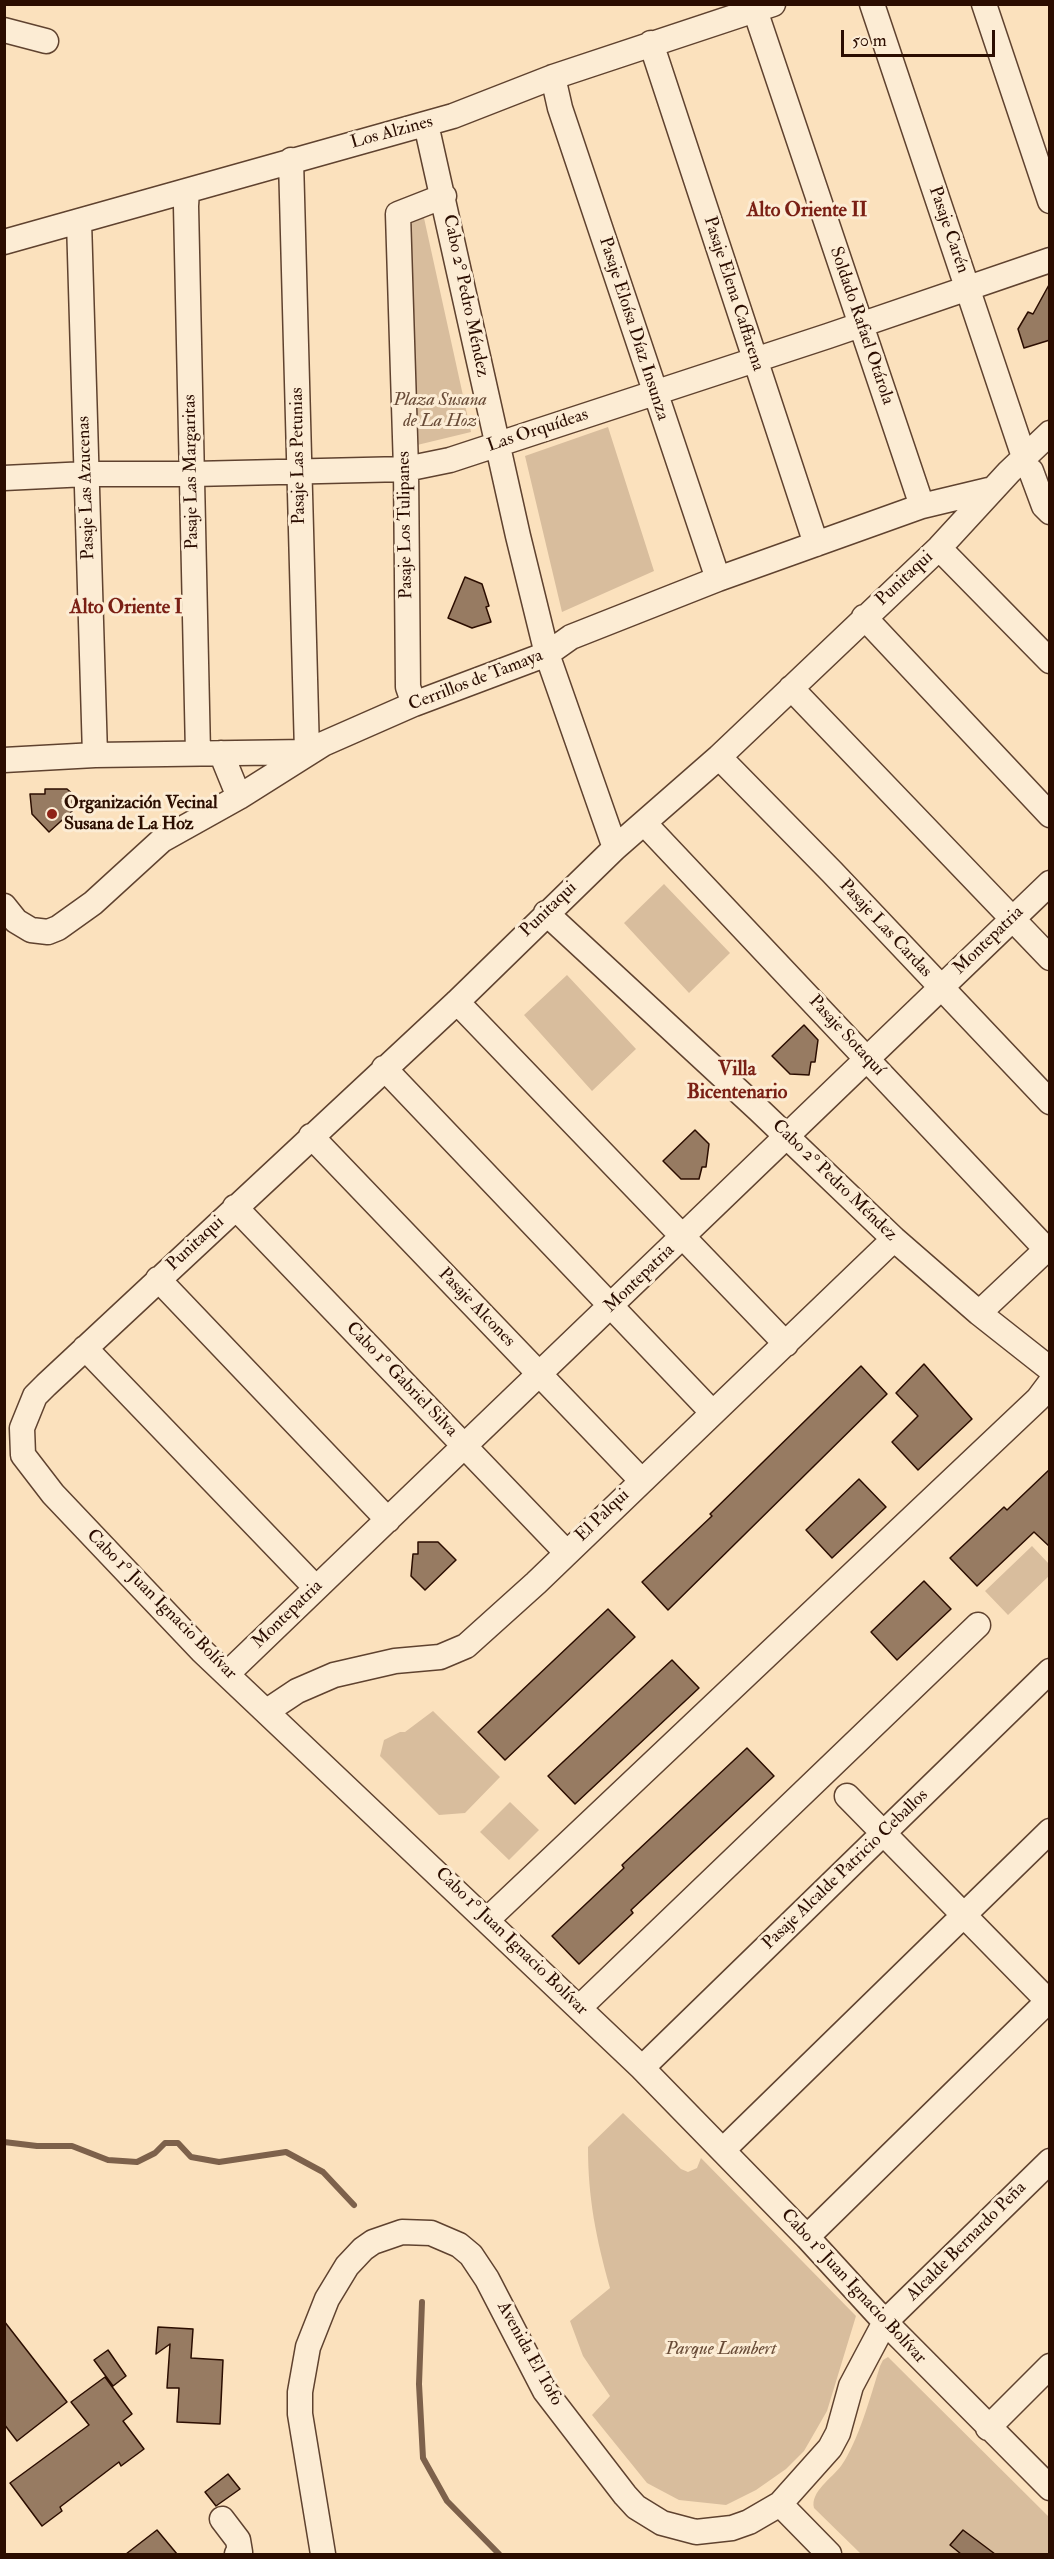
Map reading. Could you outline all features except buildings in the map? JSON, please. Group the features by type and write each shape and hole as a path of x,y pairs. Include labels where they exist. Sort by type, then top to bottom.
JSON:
{"street":[{"name":"Pasaje Carén","path":"872,4 968,288 1021,472 1050,512"},
{"path":"984,4 1050,201"},
{"name":"Los Alzines","path":"4,242 79,221 186,198 291,160 453,116 553,77 764,7"},
{"name":"Soldado Rafael Otárola","path":"764,7 860,324 921,506"},
{"path":"4,30 46,41"},
{"name":"Pasaje Elena Caffarena","path":"651,43 816,544"},
{"name":"Pasaje Eloísa Díaz Insunza","path":"553,77 556,94 718,579"},
{"name":"Cabo 2° Pedro Méndez","path":"426,124 547,654 615,848"},
{"name":"Pasaje Las Petunias","path":"291,160 307,752"},
{"name":"Pasaje Los Tulipanes","path":"414,704 408,687 406,469 398,214 444,195"},
{"name":"Pasaje Las Margaritas","path":"186,198 193,474 209,753"},
{"name":"Pasaje Las Azucenas","path":"79,221 94,755"},
{"name":"Las Orquídeas","path":"4,478 87,474 406,469 462,457 1050,260"},
{"name":"Punitaqui","path":"46,1385 457,1002 615,848 719,757 1021,472 1050,433"},
{"name":"Cerrillos de Tamaya","path":"4,906 16,921 31,930 48,932 58,928 93,903 162,840 239,797 307,752 414,704 547,654 571,637 718,579 1021,472"},
{"path":"939,548 1050,662"},
{"path":"864,618 1050,815"},
{"path":"791,688 1050,958"},
{"path":"4,760 94,755 307,752"},
{"path":"209,753 239,797"},
{"name":"Pasaje Las Cardas","path":"719,757 832,872 1050,1102"},
{"name":"Pasaje Sotaquí","path":"645,824 1048,1248"},
{"name":"Montepatria","path":"228,1673 1050,883"},
{"name":"Cabo 2° Pedro Méndez","path":"546,913 894,1239 979,1313 1050,1369"},
{"path":"457,1002 786,1344"},
{"path":"384,1068 712,1412"},
{"name":"Pasaje Alcones","path":"311,1136 641,1480"},
{"name":"Cabo 1° Gabriel Silva","path":"235,1207 566,1552"},
{"name":"El Palqui","path":"267,1711 297,1691 334,1675 378,1664 433,1658 454,1653 477,1636 536,1583 894,1239"},
{"path":"979,1313 1048,1248"},
{"path":"158,1279 387,1520"},
{"path":"85,1348 316,1588"},
{"path":"488,1919 1038,1399 1050,1383"},
{"name":"Cabo 1° Juan Ignacio Bolívar","path":"46,1385 35,1396 22,1428 23,1455 53,1494 202,1650 488,1919 642,2068 807,2236 885,2322 1050,2488"},
{"path":"580,2007 978,1625"},
{"name":"Pasaje Alcalde Patricio Ceballos","path":"642,2068 1050,1671"},
{"path":"807,2236 1049,2001 847,1796"},
{"path":"723,2150 1050,1831"},
{"name":"Alcalde Bernardo Peña","path":"885,2322 1050,2161"},
{"name":"Avenida El Tofo","path":"323,2554 300,2414 300,2392 308,2347 327,2299 355,2257 373,2242 402,2232 431,2233 452,2242 471,2255 488,2279 545,2391 625,2496 648,2516 679,2529 715,2532 749,2522 780,2504 830,2448 838,2433 851,2386 885,2322"},
{"path":"988,2428 1050,2366"},
{"path":"780,2504 829,2554"},
{"path":"222,2519 238,2540 240,2552 237,2554"}],"green space":[{"name":"Plaza Susana de La Hoz","path":"424,218 471,432 413,446 407,225"},
{"path":"608,427 654,571 562,612 525,456"},
{"path":"664,884 730,953 689,993 624,923"},
{"path":"567,975 636,1049 592,1091 524,1015"},
{"path":"1032,1546 1049,1564 1049,1576 1008,1615 985,1591"},
{"path":"433,1711 500,1777 465,1813 439,1815 380,1756 384,1740 405,1732"},
{"path":"510,1802 539,1830 509,1860 480,1832"},
{"name":"Parque Lambert","path":"623,2113 681,2169 688,2172 697,2168 701,2158 856,2316 827,2411 804,2451 786,2469 756,2490 726,2505 679,2500 647,2483 592,2415 610,2396 583,2356 570,2321 610,2288 594,2218 589,2184 588,2147"},
{"path":"888,2357 1049,2517 1049,2554 861,2554 814,2508 818,2491 841,2466 853,2444 864,2418 880,2366"}],"waterway":[{"path":"4,2142 37,2146 72,2146 108,2160 137,2162 155,2153 165,2143 178,2143 191,2157 219,2162 286,2152 323,2172 354,2205"},
{"path":"422,2302 419,2384 423,2458 447,2501 499,2554"}],"place":[{"name":"Organización Vecinal Susana de La Hoz","path":"52,814"}],"district":[{"name":"Alto Oriente II","path":"807,212"},
{"name":"Alto Oriente I","path":"126,609"},
{"name":"Villa Bicentenario","path":"737,1082"}]}
